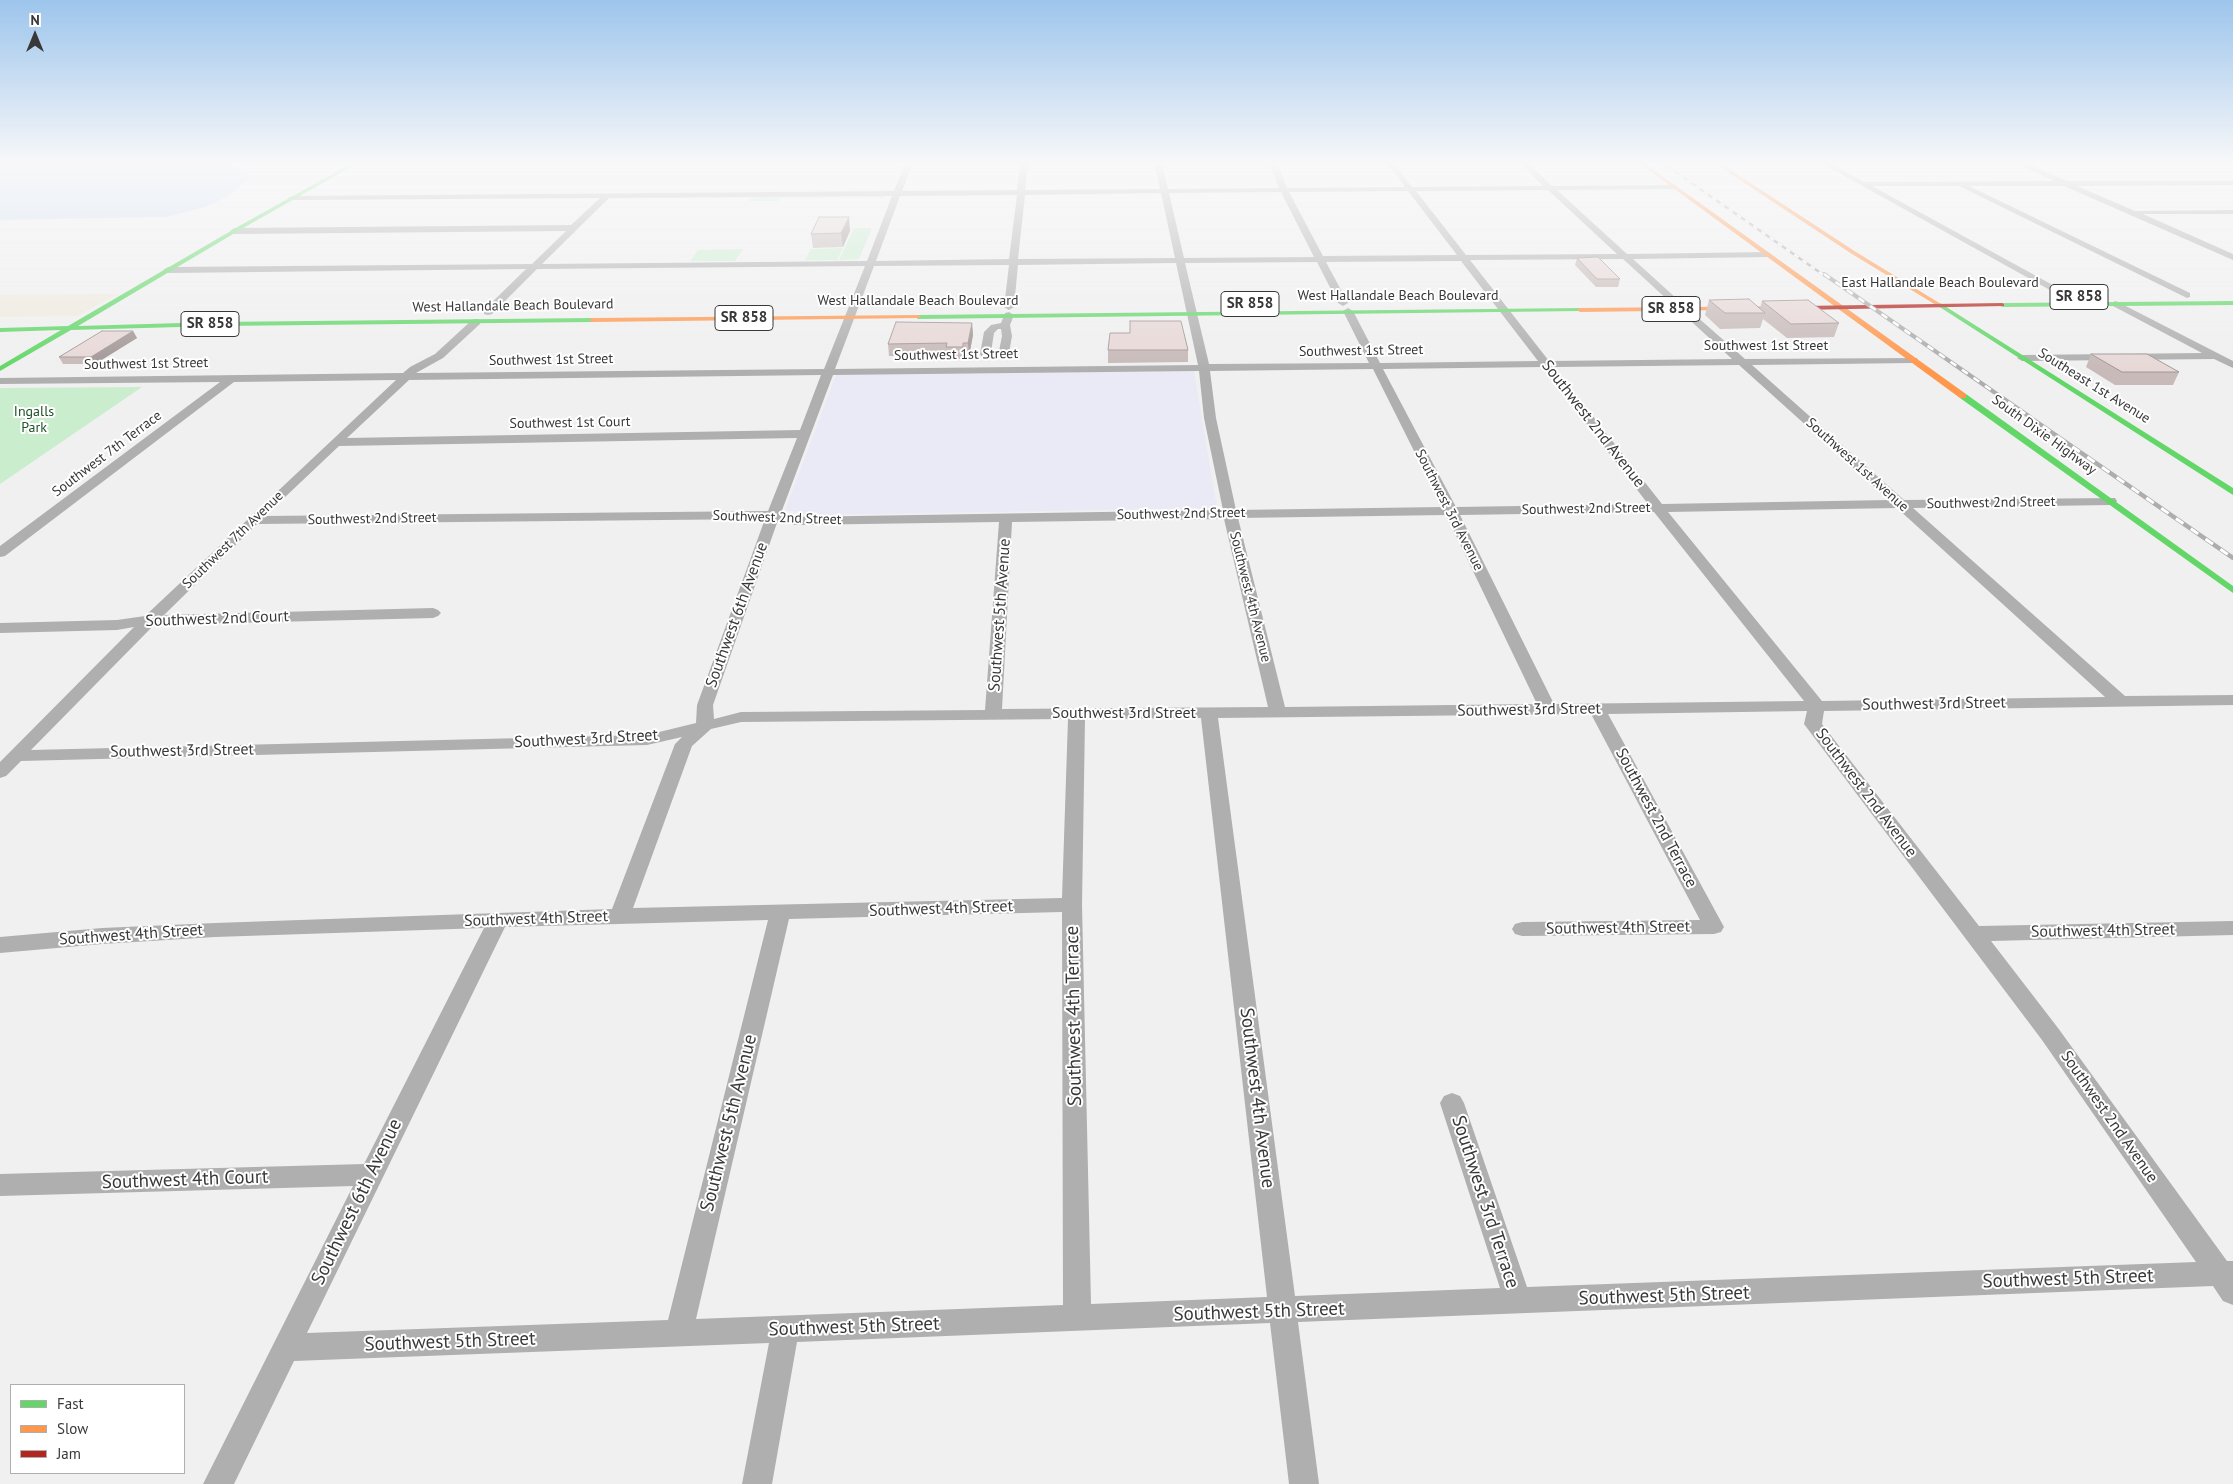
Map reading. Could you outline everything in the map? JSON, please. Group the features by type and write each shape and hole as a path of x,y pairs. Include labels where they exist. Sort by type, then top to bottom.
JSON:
{"main road":[{"path":"0,369 232,232"},
{"name":"South Dixie Highway","path":"1736,232 2233,590"},
{"name":"Southeast 1st Avenue","path":"1823,232 2233,492"},
{"name":"East Hallandale Beach Boulevard","path":"1827,298 2187,295 2233,301"},
{"path":"2116,304 2128,300 2184,299 2187,295"},
{"name":"West Hallandale Beach Boulevard","path":"1678,304 1827,298"},
{"name":"East Hallandale Beach Boulevard","path":"1837,306 2116,304 2233,301"},
{"name":"West Hallandale Beach Boulevard","path":"0,321 233,315 538,311 852,312 1008,316 1191,309 1345,307 1678,304 1837,306"},
{"path":"476,322 497,316 538,311"},
{"path":"431,322 488,312"},
{"name":"West Hallandale Beach Boulevard","path":"0,330 216,324 476,322 852,312"}],"street":[{"path":"488,312 568,232"},
{"name":"Southwest 6th Avenue","path":"705,726 705,706 773,515 882,232"},
{"path":"1008,316 1016,232"},
{"name":"Southwest 4th Avenue","path":"1174,232 1204,367 1210,418 1230,514 1278,712"},
{"name":"Southwest 3rd Avenue","path":"1307,232 1374,366 1451,511 1548,710"},
{"name":"Southwest 2nd Avenue","path":"1443,232 1658,508 1818,706 1814,724 2084,1082 2228,1279"},
{"name":"Southwest 1st Avenue","path":"1599,232 2120,701"},
{"path":"1951,232 2068,297"},
{"path":"2059,232 2187,295"},
{"path":"2177,232 2233,257"},
{"path":"2220,251 2233,251"},
{"path":"168,270 1768,256"},
{"path":"2116,304 2233,365"},
{"name":"Southwest 7th Avenue","path":"0,772 150,620 253,520 406,376 418,366 439,356 476,322"},
{"path":"2022,358 2216,356"},
{"name":"Southwest 1st Street","path":"0,382 1913,360"},
{"name":"Southwest 7th Terrace","path":"0,554 232,378"},
{"name":"Southwest 1st Court","path":"336,442 804,434"},
{"name":"Southwest 2nd Street","path":"253,520 773,515 796,521 2110,501"},
{"name":"Southwest 5th Avenue","path":"993,714 1006,517"},
{"name":"Southwest 2nd Court","path":"0,628 117,625 150,620 433,613"},
{"name":"Southwest 3rd Street","path":"17,756 647,740 741,717 1548,710 2233,700"},
{"name":"Southwest 2nd Terrace","path":"1597,709 1714,927"},
{"name":"Southwest 4th Avenue","path":"1209,712 1304,1484"},
{"name":"Southwest 4th Terrace","path":"1077,713 1072,905 1077,1318"},
{"path":"620,916 684,744 705,726"},
{"name":"Southwest 4th Street","path":"0,945 102,936 215,930 620,916 1072,905"},
{"name":"Southwest 5th Avenue","path":"679,1333 780,913"},
{"name":"Southwest 6th Avenue","path":"218,1484 498,921"},
{"name":"Southwest 4th Street","path":"1522,929 1714,927"},
{"name":"Southwest 4th Street","path":"1973,934 2233,928"},
{"name":"Southwest 3rd Terrace","path":"1452,1103 1518,1302"},
{"name":"Southwest 4th Court","path":"0,1185 370,1176"},
{"name":"Southwest 5th Street","path":"285,1348 1518,1302 2228,1279"},
{"path":"757,1484 785,1330"}],"shaded area":[{"path":"118,294 78,316 0,317 0,295"},
{"path":"1194,371 1217,508 813,515 785,510 836,375"}],"green space":[{"path":"852,232 870,232 859,259 839,260"},
{"path":"843,248 837,260 805,260 811,249"},
{"path":"743,249 735,261 690,261 698,250"},
{"name":"Ingalls Park","path":"142,387 0,484 0,388"}],"building":[{"path":"812,232 841,232 841,233 811,234"},
{"path":"1598,257 1620,279 1597,279 1577,258"},
{"path":"1749,299 1765,313 1725,313 1709,300"},
{"path":"1808,300 1839,323 1791,324 1762,301"},
{"path":"1130,321 1181,321 1188,350 1108,350 1110,333 1130,333"},
{"path":"896,322 972,323 968,343 963,343 963,347 946,347 947,343 888,344"},
{"path":"102,331 133,331 91,357 59,357"},
{"path":"2091,354 2147,354 2179,372 2122,372"}],"railway":[{"path":"1762,232 1825,276"},
{"path":"1824,274 2030,417"},
{"path":"2028,416 2233,558"}],"traffic: fast":[{"path":"0,369 232,232"},
{"path":"2002,305 2233,303"},
{"path":"1940,305 2233,492"},
{"path":"918,317 1580,310"},
{"path":"0,330 216,324 592,320"},
{"path":"1963,396 2233,590"}],"traffic: slow":[{"path":"1736,232 1837,306"},
{"path":"1822,232 1938,304"},
{"path":"1837,306 1963,396"},
{"path":"1580,310 1800,308"},
{"path":"592,320 918,317"}],"traffic: jam":[{"path":"1800,308 2002,305"}]}
